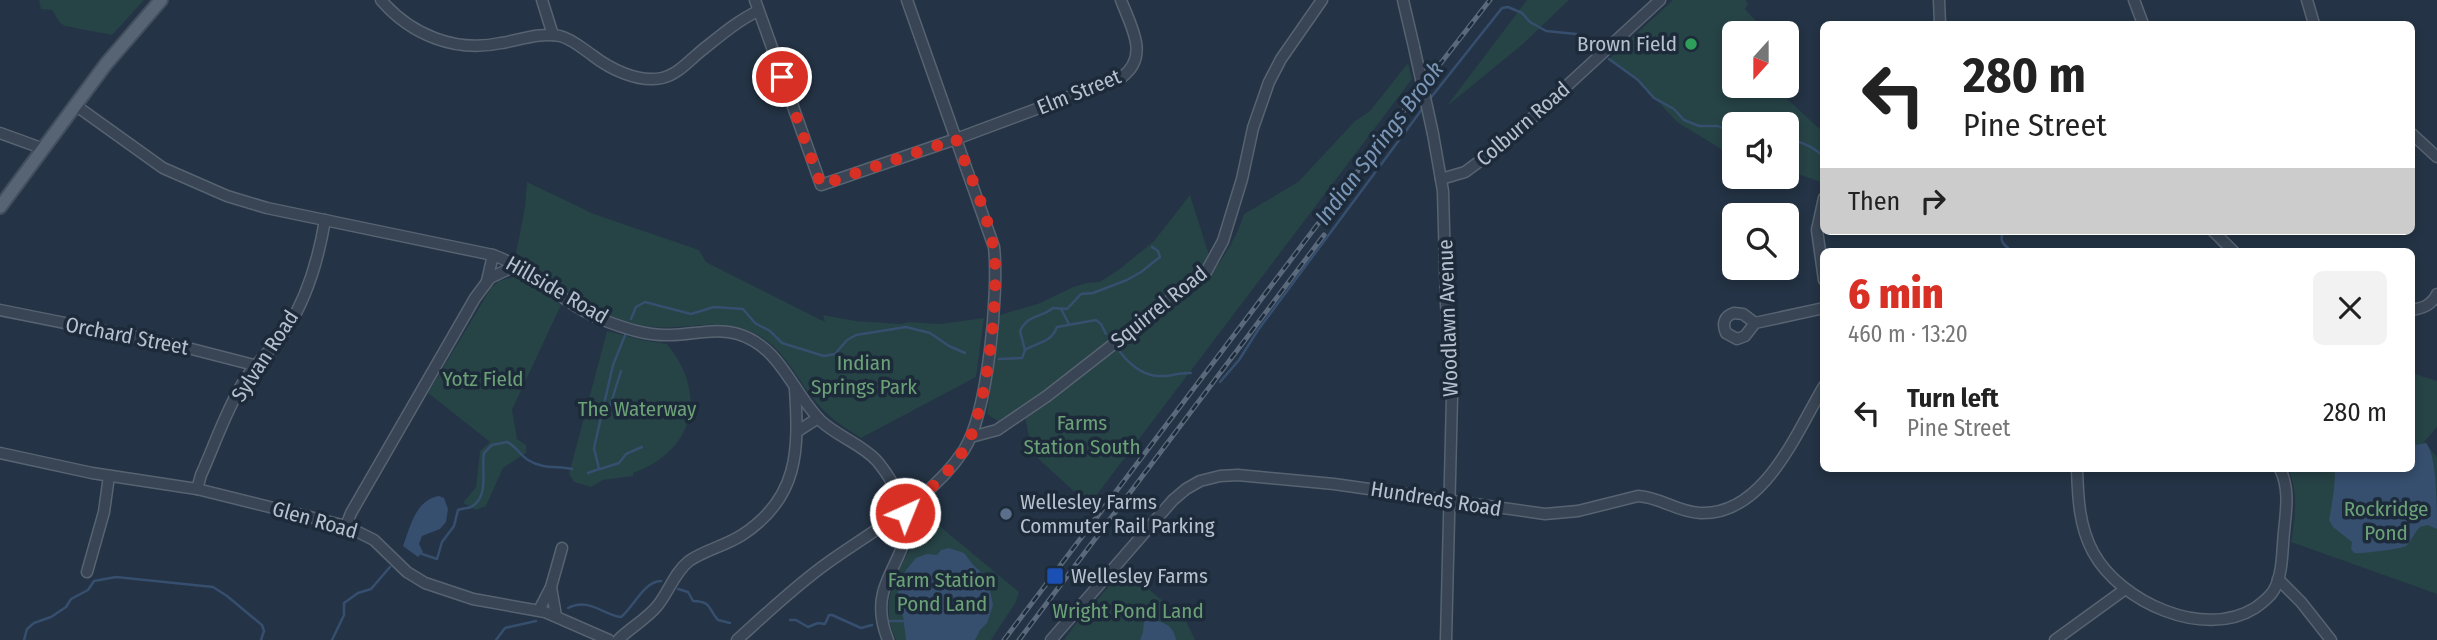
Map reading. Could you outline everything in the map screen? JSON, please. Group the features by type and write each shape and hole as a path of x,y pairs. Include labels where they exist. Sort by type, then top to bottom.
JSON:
{"main road":[{"path":"0,207 115,52 162,0"}],"street":[{"path":"381,0 408,24 427,35 453,44 488,46 553,35 570,40 603,63 620,71 643,78 659,79 675,72 727,30 758,11"},
{"path":"541,0 553,35"},
{"path":"755,0 821,185 956,139"},
{"path":"737,640 809,577 904,509 946,472 961,454 977,420 986,371 995,261 990,234 907,0"},
{"name":"Elm Street","path":"956,139 1110,82 1131,71 1138,50 1121,0"},
{"name":"Squirrel Road","path":"971,437 997,430 1048,396 1206,272 1223,241 1269,82 1322,0"},
{"name":"Woodlawn Avenue","path":"1403,0 1441,179 1452,397 1446,640"},
{"name":"Colburn Road","path":"1441,179 1469,170 1507,142 1660,0"},
{"path":"1939,0 1940,21"},
{"path":"2134,0 2142,21"},
{"path":"2307,0 2313,21"},
{"name":"Hillside Road","path":"75,105 152,162 185,180 253,205 493,255 517,265 577,307 632,330 664,335 724,331 744,336 772,354 818,418 877,461 904,509"},
{"path":"0,133 44,149"},
{"path":"2415,137 2437,156"},
{"path":"1820,216 1817,230 1820,251"},
{"name":"Sylvan Road","path":"197,489 238,392 254,365 288,327 309,285 325,220"},
{"path":"2217,235 2230,248"},
{"path":"346,526 471,304 487,281 493,255"},
{"path":"487,281 517,265"},
{"path":"2415,310 2424,308 2437,294"},
{"path":"1755,323 1820,309"},
{"name":"Orchard Street","path":"0,310 180,346 254,365"},
{"path":"618,640 657,607 687,563 743,535 778,500 791,473 796,453 798,431 795,388"},
{"name":"Hundreds Road","path":"1051,640 1173,500 1200,481 1220,476 1249,475 1449,499 1512,511 1545,514 1578,511 1638,496 1688,512 1709,513 1724,510 1748,498 1764,484 1820,393"},
{"path":"798,431 818,418"},
{"name":"Glen Road","path":"0,453 109,476 197,489 346,526 374,540 407,572 425,583 473,599 539,610 596,637 609,640"},
{"path":"2077,472 2080,511 2086,536 2098,560 2124,590 2170,615 2201,624 2216,625 2249,613 2271,594 2278,579 2287,498 2281,472"},
{"path":"88,572 104,512 109,476"},
{"path":"888,640 882,618 881,600 905,535 907,522 904,509"},
{"path":"539,610 551,587 562,548"},
{"path":"2278,579 2301,602 2331,640"},
{"path":"551,587 556,616"},
{"path":"2055,640 2124,590"}],"green space":[{"path":"39,0 144,0 112,35 65,26 52,10 41,9"},
{"path":"1527,0 1569,0 1523,44 1446,107"},
{"path":"1673,0 1745,0 1748,3 1745,9 1756,21 1722,21 1722,98 1786,98 1820,129 1820,182 1799,174 1799,112 1722,112 1722,150 1677,122 1638,80 1609,59"},
{"name":"Farms Station South","path":"1408,63 1412,79 1089,505 1032,453 1025,416 1192,294 1223,257 1244,214 1298,182 1355,121 1370,111"},
{"name":"Indian Springs Park","path":"527,182 594,214 699,250 706,262 825,322 823,315 856,321 901,324 940,324 984,318 976,377 861,438 822,409 781,354 756,334 728,325 659,328 623,320 581,302 516,253"},
{"path":"1190,195 1210,258 1203,267 1040,394 998,421 987,414 1000,315 1040,303 1073,287 1100,282 1154,241"},
{"name":"Yotz Field","path":"517,276 529,281 561,305 512,410 517,439 526,445 526,453 503,468 486,506 476,510 463,503 476,487 480,451 490,442 428,393 491,288 499,281"},
{"name":"The Waterway","path":"607,331 667,344 680,363 688,382 691,401 689,419 682,436 670,451 654,463 633,473 633,476 603,480 591,487 574,482 569,474"},
{"name":"Rockridge Pond","path":"2415,374 2437,381 2437,427 2424,442 2437,457 2437,594 2291,542 2295,496 2289,472 2415,472"},
{"name":"Farm Station Pond Land","path":"930,518 1019,592 1016,602 991,640 896,640 890,623 891,591 903,561"},
{"name":"Wright Pond Land","path":"1124,569 1185,619 1195,640 1064,640"}],"water":[{"name":"Rockridge Pond","path":"2426,443 2430,449 2436,483 2437,529 2428,525 2420,527 2403,547 2354,553 2351,549 2352,542 2333,527 2329,520 2335,473 2415,472 2415,444"},
{"path":"439,496 444,498 448,509 446,522 440,529 422,536 419,544 423,552 418,557 403,546 419,509 424,503"},
{"name":"Farm Station Pond Land","path":"949,548 964,553 987,577 993,605 987,623 975,640 906,640 903,616 897,601 899,585 906,570 916,558 927,554 937,555 941,550"},
{"path":"1144,619 1169,626 1176,640 1140,640"}],"waterway":[{"name":"Indian Springs Brook","path":"1429,100 1502,8 1508,7 1522,13 1530,22 1546,31 1576,34 1595,48"},
{"name":"Indian Springs Brook","path":"1609,59 1638,80 1654,98 1674,109 1684,120 1699,126 1722,128"},
{"name":"Indian Springs Brook","path":"1220,382 1239,360 1258,330 1423,108"},
{"name":"Indian Springs Brook","path":"1799,142 1820,154"},
{"name":"Indian Springs Brook","path":"2002,235 2002,241 2008,248"},
{"path":"1025,350 1020,331 1027,322 1053,308 1067,309 1081,294 1093,293 1141,272 1160,257 1158,251 1152,247"},
{"name":"Indian Springs Brook","path":"631,319 636,307 645,302 691,314 714,307 743,309 755,323 770,331 782,343 824,356 835,354 847,340 856,335 906,327 930,333 965,353"},
{"path":"1061,309 1069,324"},
{"name":"Indian Springs Brook","path":"999,359 1022,358 1025,350 1048,339 1057,327 1096,320 1106,334"},
{"name":"Indian Springs Brook","path":"588,473 599,469 594,448 613,365 626,333"},
{"name":"Indian Springs Brook","path":"1120,352 1133,366 1149,375 1191,373"},
{"path":"603,417 610,406 621,371"},
{"name":"Indian Springs Brook","path":"422,554 437,559 442,542 454,526 458,510 471,507 479,500 483,488 484,453 492,445 507,442 533,463 572,469"},
{"path":"600,469 619,463 626,454 642,447"},
{"name":"Indian Springs Brook","path":"332,640 344,615 344,603 358,593 371,589 390,567"},
{"path":"24,640 27,629 34,623 51,617 66,607 71,599 88,590 94,581 116,577 213,587 262,625 264,631 261,640"},
{"path":"568,608 589,605 621,617 649,585 661,581"},
{"path":"678,589 688,592 693,601 707,604 718,620 730,623"},
{"path":"790,620 796,620 808,627 818,623 825,624 829,615 832,615 861,628 872,625"},
{"path":"496,640 505,628 536,621"},
{"path":"889,621 903,621"}],"railway":[{"path":"1004,640 1490,0"},
{"path":"1019,640 1324,235"}],"place":[{"name":"Brown Field","path":"1691,44"},
{"name":"Wellesley Farms Commuter Rail Parking","path":"1006,514"},
{"name":"Wellesley Farms","path":"1055,576"}],"route":[{"path":"782,77 821,185 956,139 990,234 995,285 986,371 975,425 961,454 935,483 904,509 905,513"}]}
